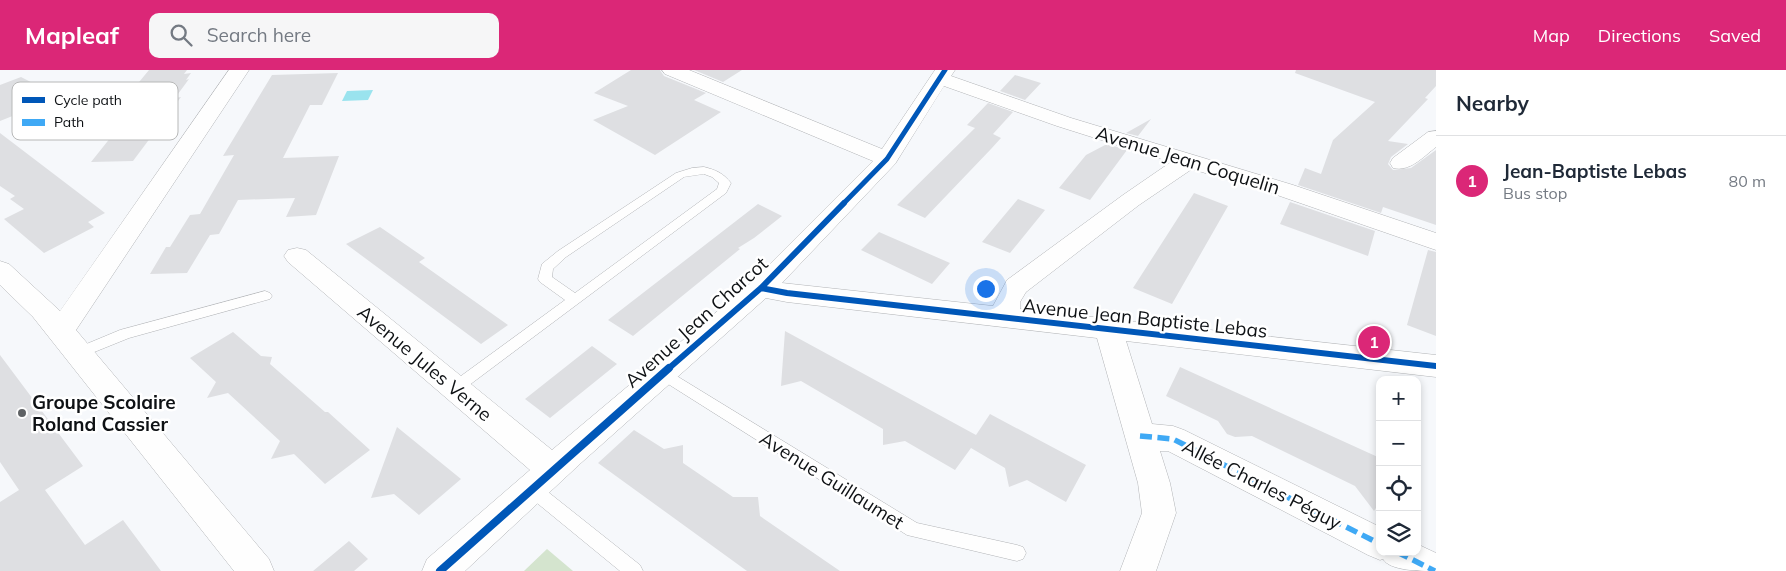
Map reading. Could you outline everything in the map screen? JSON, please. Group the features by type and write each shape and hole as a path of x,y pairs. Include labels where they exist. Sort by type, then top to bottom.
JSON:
{"street":[{"path":"69,343 239,70"},
{"path":"672,70 887,159"},
{"name":"Avenue Jean Charcot","path":"440,571 662,373 761,288 887,159 942,74"},
{"name":"Avenue Jean Coquelin","path":"942,74 1064,122 1285,190 1436,242"},
{"path":"1401,163 1436,137"},
{"path":"1005,317 1008,302 1016,286 1131,200 1188,161"},
{"name":"Avenue Jules Verne","path":"297,256 455,388 542,479"},
{"path":"0,270 33,299 256,571"},
{"name":"Avenue Jean Baptiste Lebas","path":"761,288 787,294 1436,366"},
{"path":"1108,329 1154,483 1159,513 1138,571"},
{"name":"Allée Charles Péguy","path":"1140,436 1173,439 1376,542"},
{"path":"1405,556 1435,571"}],"lane":[{"path":"455,388 722,191 725,183 722,178 705,170 692,170 680,175 562,254 547,267 545,279 574,299"},
{"path":"69,343 125,334 265,296"},
{"name":"Avenue Guillaumet","path":"662,373 913,530 1017,553"},
{"path":"542,479 634,571"}],"green space":[{"path":"547,549 573,571 524,571"}],"water":[{"path":"373,90 368,100 342,101 347,91"}],"building":[{"path":"149,70 187,70 184,74 191,73 178,94 178,82 139,82"},
{"path":"631,70 660,70 664,76 706,93 694,100 721,112 655,155 593,120 628,106 594,93"},
{"path":"694,70 742,70 723,82"},
{"path":"1296,70 1436,70 1436,86 1425,98 1428,99 1388,141 1408,144 1391,157 1388,164 1393,170 1411,168 1436,150 1436,225 1383,207 1381,213 1298,185 1305,168 1321,174 1333,140 1375,102 1295,73"},
{"path":"338,73 322,105 310,105 283,158 339,156 316,215 286,217 295,198 238,200 219,234 210,235 187,273 150,274 166,247 170,247 190,215 200,214 234,155 223,156 272,75"},
{"path":"1015,75 1041,83 1025,100 1000,91"},
{"path":"21,77 31,82 12,82 12,116 0,121 0,85"},
{"path":"988,103 1013,112 993,134 1001,138 925,218 897,205 975,128 967,125"},
{"path":"1151,119 1138,136 1126,133"},
{"path":"0,133 105,213 88,222 94,227 44,253 4,219 24,209 10,199 15,196 0,186"},
{"path":"109,140 149,140 133,161 91,162"},
{"path":"1107,144 1127,150 1090,200 1059,188 1086,155"},
{"path":"1194,193 1228,206 1172,304 1133,288"},
{"path":"1018,199 1045,210 1010,253 982,242"},
{"path":"1290,202 1375,231 1368,256 1280,224"},
{"path":"758,204 782,216 738,248 740,249 633,336 608,320"},
{"path":"380,227 425,258 419,262 508,325 481,344 346,244"},
{"path":"879,232 950,263 932,284 861,250"},
{"path":"1428,250 1436,252 1436,336 1407,325"},
{"path":"785,331 976,435 990,414 1086,465 1066,502 1027,480 1009,487 1005,468 971,448 955,470 905,441 883,445 883,429 801,381 781,386"},
{"path":"233,332 261,356 272,357 270,364 370,450 325,484 294,454 271,459 280,441 228,393 207,398 216,382 190,358"},
{"path":"592,346 617,364 550,418 525,399"},
{"path":"0,355 83,466 45,490 85,545 123,520 161,571 0,571 0,502 19,490 0,462"},
{"path":"1180,367 1376,456 1376,508 1374,511 1355,486 1252,436 1235,437 1227,434 1218,421 1166,396"},
{"path":"397,427 461,479 419,515 394,494 371,498"},
{"path":"634,430 664,449 683,445 683,463 733,497 758,497 760,516 840,571 747,571 598,463"},
{"path":"349,541 368,559 354,571 313,571"}],"marked path":[{"path":"1140,436 1173,439 1376,542"},
{"path":"1405,556 1435,571"}],"cycle path":[{"path":"440,571 570,454 761,288 887,159 945,70"},
{"path":"761,288 787,293 1436,366"}],"place":[{"name":"Jean-Baptiste Lebas","path":"1374,342"},
{"name":"Groupe Scolaire Roland Cassier","path":"22,413"}]}
